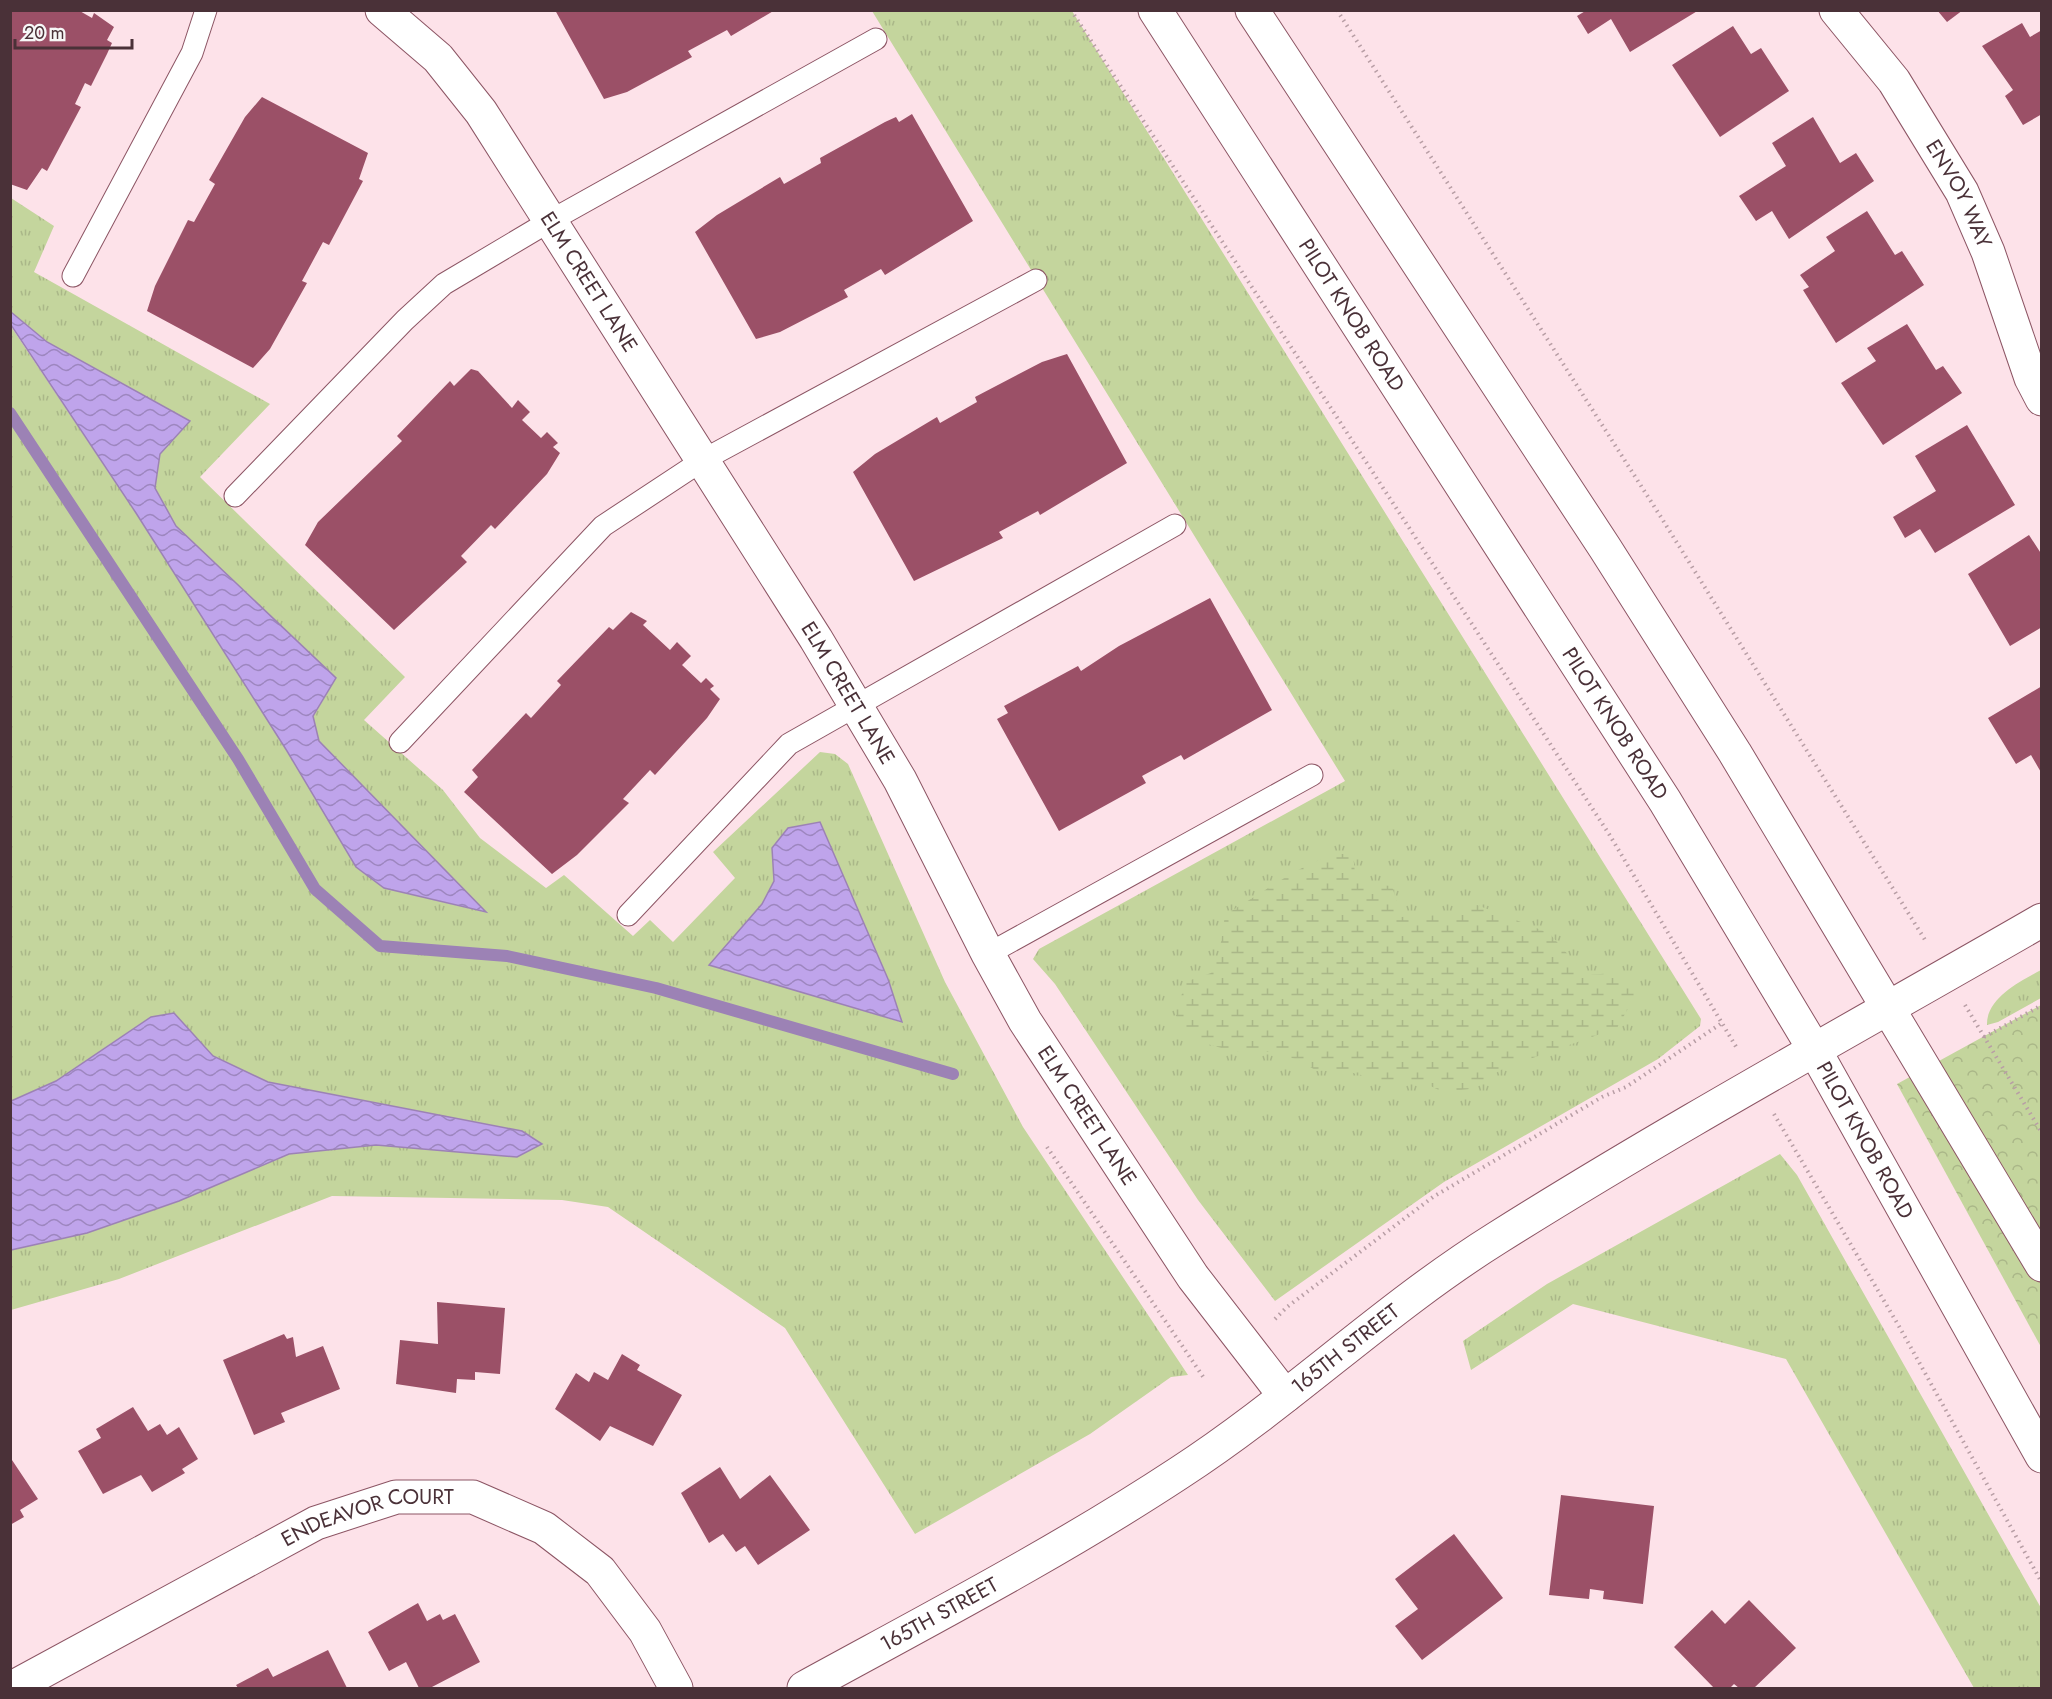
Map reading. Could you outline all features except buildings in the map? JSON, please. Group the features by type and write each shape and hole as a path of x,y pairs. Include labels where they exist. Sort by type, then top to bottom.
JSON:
{"street":[{"name":"PILOT KNOB ROAD","path":"1155,10 1665,801 1814,1049 2042,1456"},
{"path":"1252,10 1605,548 1735,753 2042,1265"},
{"name":"ENVOY WAY","path":"1836,10 1894,81 1962,192 1988,252 2031,378 2042,399"},
{"name":"ELM CREET LANE","path":"398,16 438,58 481,112 703,460 856,706 900,780 988,954 1025,1021 1193,1277 1285,1396"},
{"name":"165TH STREET","path":"804,1689 1080,1536 1182,1472 1285,1396 1396,1307 1496,1239 1814,1049 2042,920"},
{"name":"ENDEAVOR COURT","path":"12,1689 316,1523 396,1497 473,1497 544,1528 600,1570 645,1631 676,1689"}],"lane":[{"path":"73,276 192,53 206,10"},
{"path":"235,496 405,320 444,284 550,221 876,39"},
{"path":"400,742 603,526 703,460 1036,280"},
{"path":"628,915 789,744 1175,525"},
{"path":"988,954 1312,775"}],"path":[{"path":"1071,10 1126,98 1602,824 1758,1083 1788,1139 1900,1328 2042,1583"},
{"path":"1337,10 1659,514 1947,974 2042,1133"},
{"path":"1984,1037 2042,1005"},
{"path":"1275,1319 1287,1306 1433,1197 1602,1097 1626,1087 1722,1023"},
{"path":"1047,1148 1204,1378"}],"green space":[{"path":"872,11 1072,11 1701,1019 1700,1026 1658,1059 1444,1182 1275,1301 1198,1200 1055,984 1033,959 1039,949 1345,781"},
{"path":"11,198 54,226 34,272 270,404 200,477 405,677 364,720 443,790 480,838 546,888 564,875 633,936 650,920 673,942 735,878 713,852 820,752 835,754 848,764 945,982 1023,1127 1188,1375 1171,1377 1090,1434 915,1534 785,1328 608,1207 562,1200 332,1196 119,1279 11,1310 11,1250 87,1233 179,1201 289,1154 376,1145 516,1157 522,1131 268,1082 213,1056 174,1013 151,1017 56,1081 11,1101 10,325 136,513 287,751 356,867 384,888 485,912 319,741 313,717 336,678 176,526 155,488 160,454 189,421 47,342 11,312","holes":["820,822 888,979 901,1022 710,965 762,904 774,881 772,848 788,828"]},
{"path":"1331,854 1353,854 1355,874 1362,884 1392,886 1401,917 1444,915 1477,905 1549,933 1586,975 1615,973 1638,991 1617,1028 1504,1068 1470,1089 1443,1092 1420,1081 1393,1083 1341,1070 1317,1071 1298,1060 1273,1052 1232,1051 1193,1040 1176,1016 1185,982 1211,973 1219,955 1225,915 1294,872"},
{"path":"2041,970 2041,998 1998,1022 1987,1025 1988,1015 1998,999 2015,985"},
{"path":"2041,1005 2041,1347 1897,1084"},
{"path":"1780,1154 1797,1175 2041,1608 2041,1688 1974,1688 1786,1359 1573,1304 1471,1370 1463,1341 1547,1284"}],"water":[{"path":"11,312 47,342 190,421 160,454 155,488 176,526 336,678 313,716 319,741 486,912 384,888 356,867 287,751 136,513 11,325"},
{"path":"820,822 888,979 902,1022 709,965 762,904 774,881 772,848 788,828"},
{"path":"174,1013 213,1056 268,1082 522,1131 542,1144 517,1157 376,1145 289,1154 179,1201 87,1233 11,1250 11,1101 56,1081 151,1017"}],"waterway":[{"path":"10,413 238,759 315,889 380,946 507,956 656,988 953,1074"}]}
